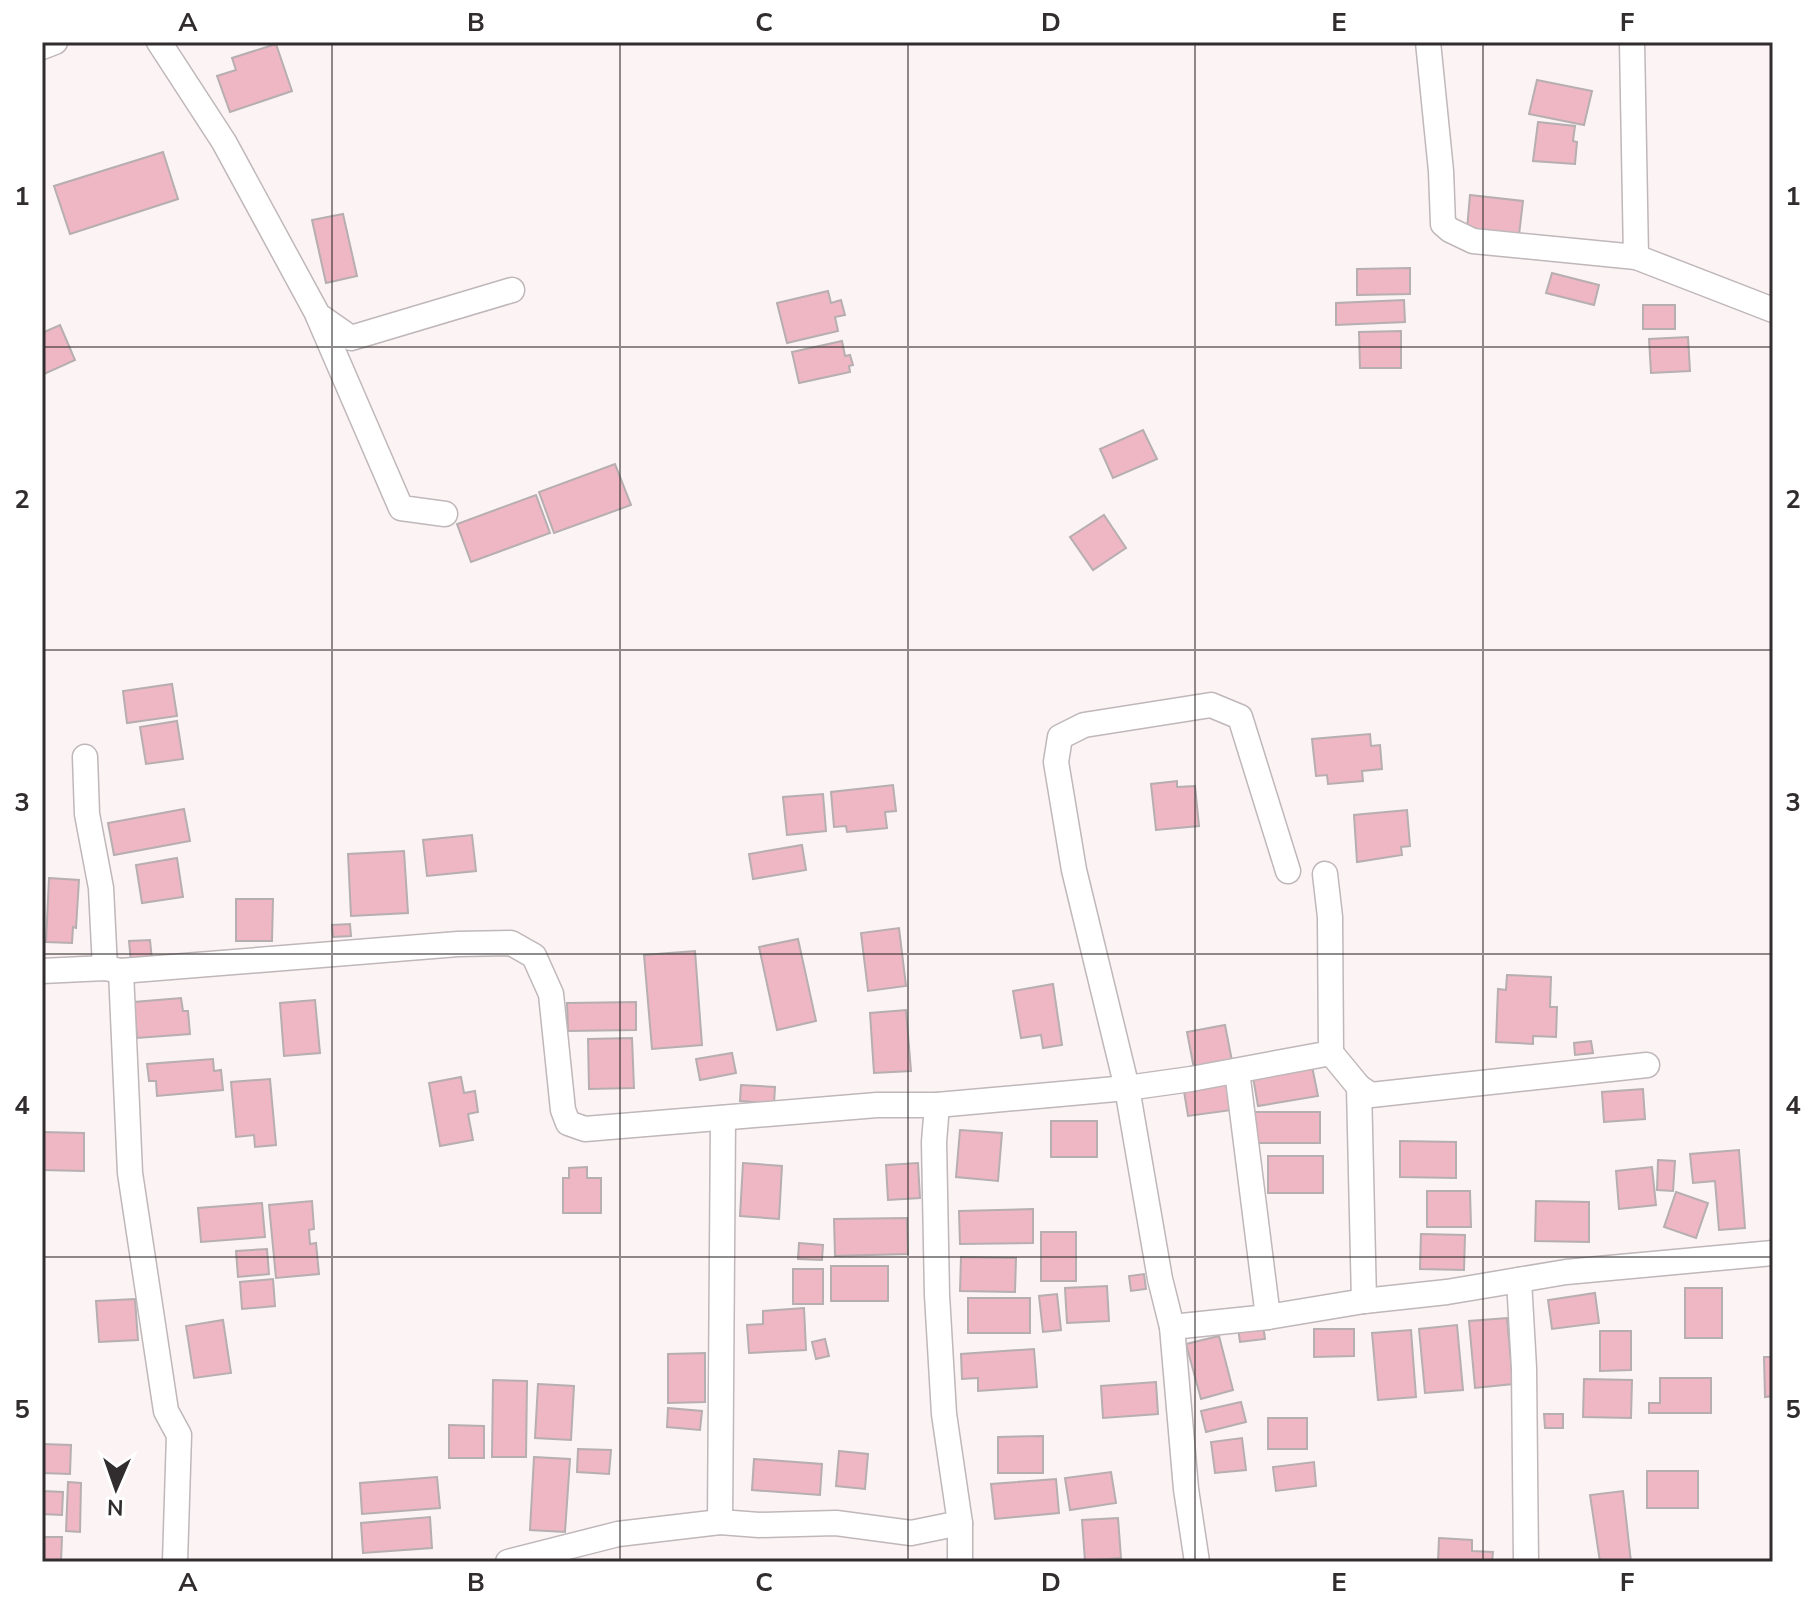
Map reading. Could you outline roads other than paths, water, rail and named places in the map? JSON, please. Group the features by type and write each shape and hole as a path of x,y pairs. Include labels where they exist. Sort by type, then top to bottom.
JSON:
{"street":[{"path":"42,47 55,42"},
{"path":"159,42 224,142 318,315 401,508 445,514"},
{"path":"1428,42 1440,157 1443,224 1450,230 1473,241 1636,257 1773,310"},
{"path":"1632,42 1636,257"},
{"path":"318,315 351,338 512,290"},
{"path":"1197,1562 1186,1489 1172,1327 1160,1279 1127,1088 1074,870 1056,762 1060,737 1084,725 1211,705 1240,717 1288,871"},
{"path":"85,757 88,825 113,969 130,1173 166,1411 179,1435 175,1562"},
{"path":"1325,874 1330,917 1331,1053 1359,1087 1371,1095 1647,1065"},
{"path":"42,971 511,943 534,956 551,994 563,1110 568,1123 585,1129 877,1105 937,1105 1127,1088 1331,1053"},
{"path":"1237,1071 1268,1317"},
{"path":"1359,1087 1364,1301"},
{"path":"937,1105 934,1142 938,1310 944,1414 960,1523 960,1562"},
{"path":"720,1522 723,1118"},
{"path":"1172,1327 1268,1317 1566,1272 1773,1253"},
{"path":"1519,1280 1524,1368 1526,1562"},
{"path":"508,1562 618,1534 720,1522 759,1525 836,1523 911,1533 960,1523"}]}
